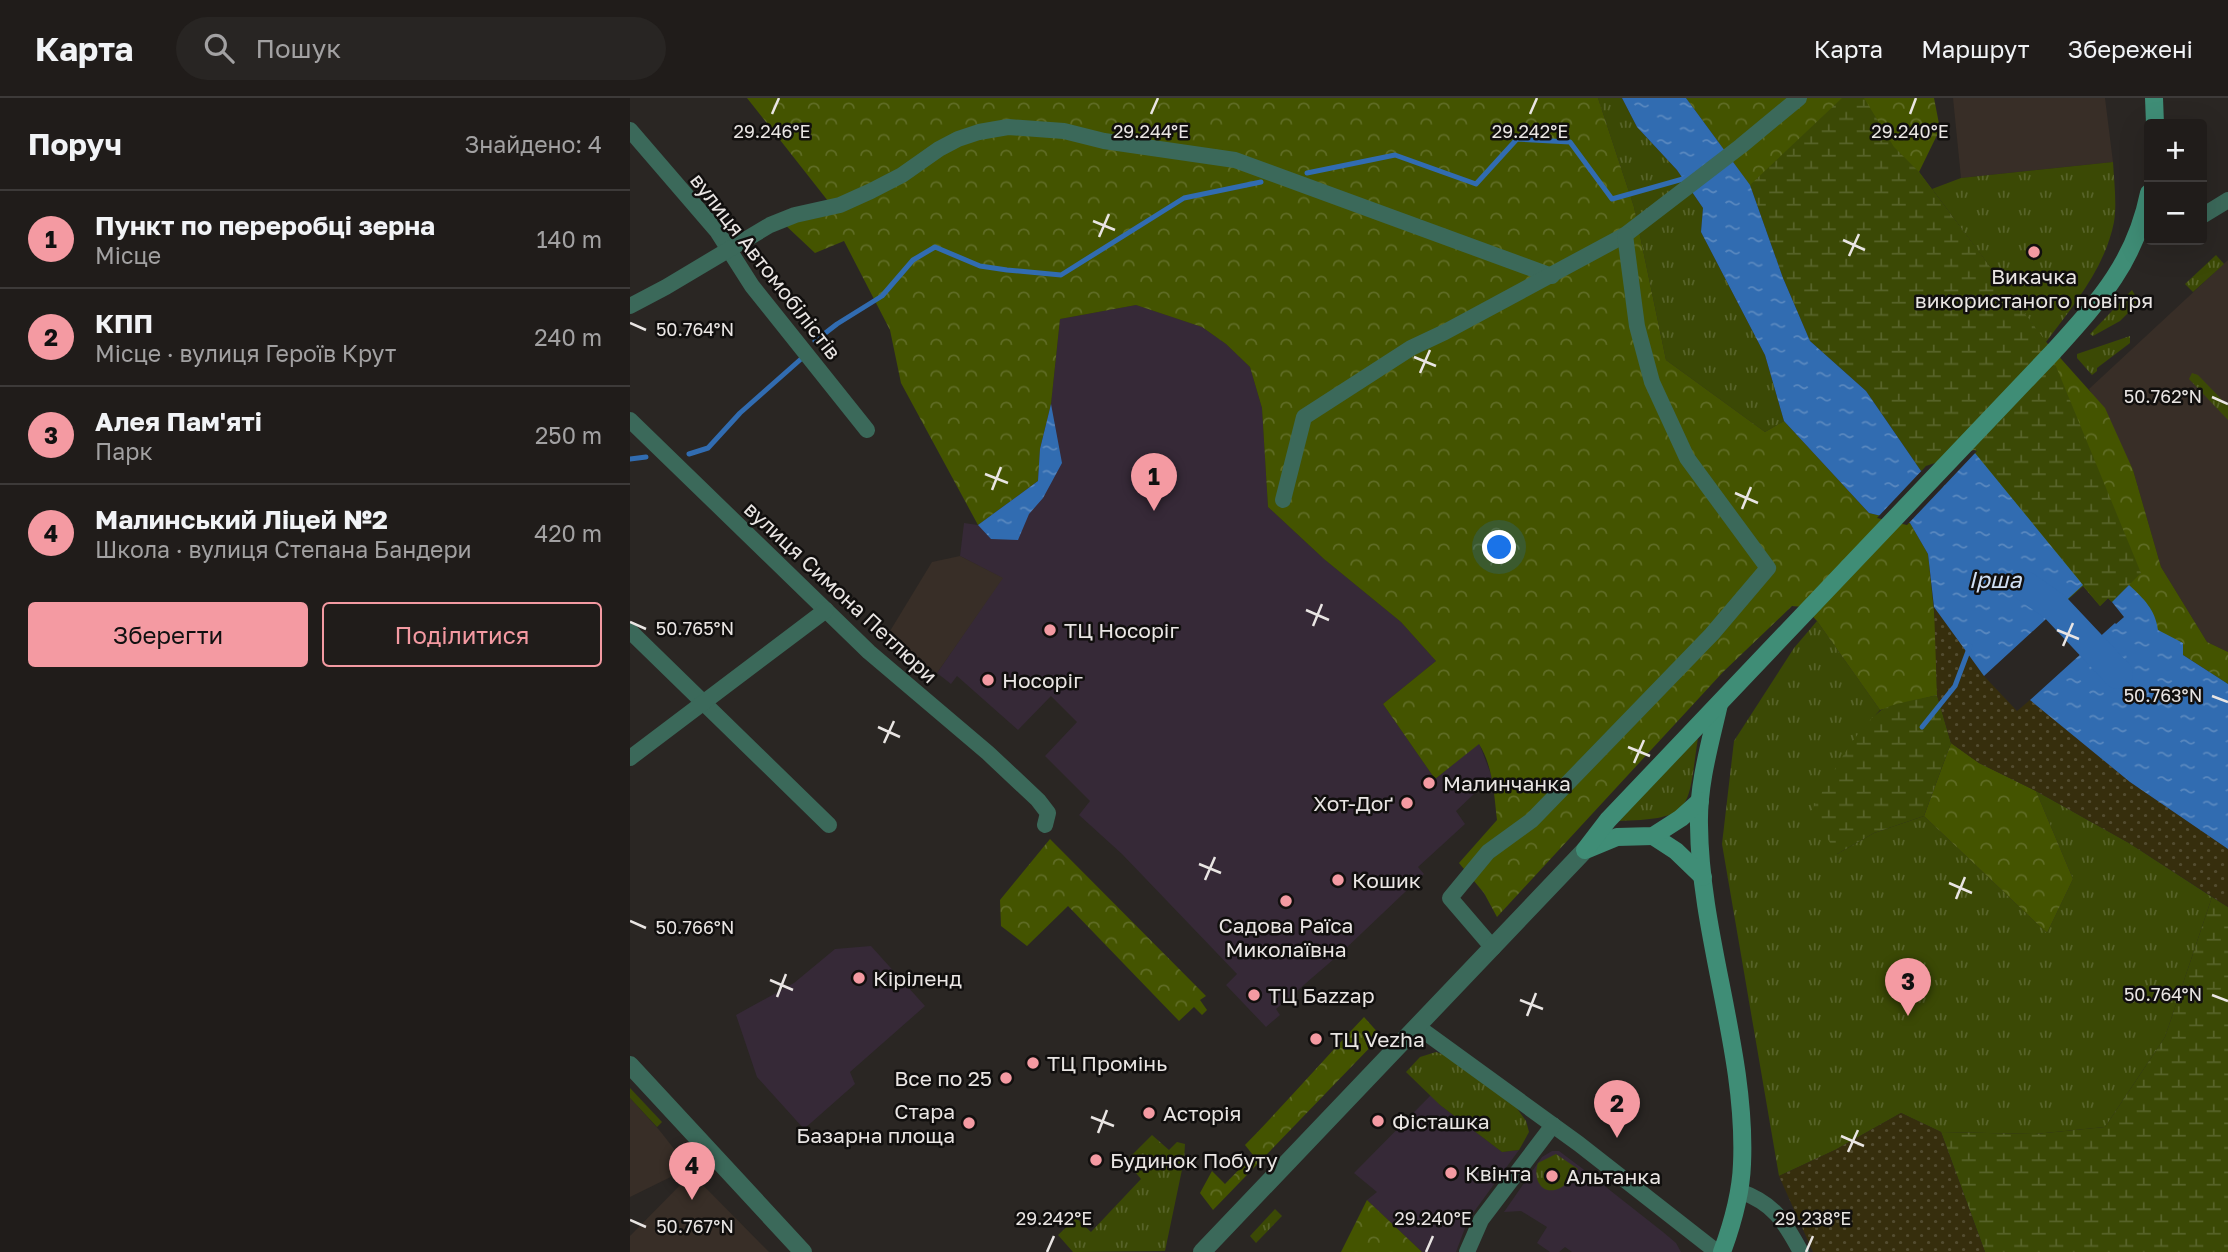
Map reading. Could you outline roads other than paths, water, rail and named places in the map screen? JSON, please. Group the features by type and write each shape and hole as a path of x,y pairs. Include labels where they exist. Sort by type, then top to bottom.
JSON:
{"main road":[{"path":"2154,98 2155,119"},
{"path":"1585,850 1608,820 2096,305 2142,240 2144,218"},
{"path":"1719,704 1700,801 1700,845 1741,1117 1742,1164 1738,1191 1720,1252"},
{"path":"1585,850 1617,837 1653,836 1681,818 1700,801"},
{"path":"1653,836 1676,851 1703,877"}],"street":[{"path":"1283,500 1304,417 1411,348 1552,276 1625,235 1799,98"},
{"path":"630,306 728,251 754,233 784,219 840,205 872,191 958,139 993,129 1026,127 1236,160 1552,276"},
{"name":"вулиця Автомобілістів","path":"630,130 717,232 757,293 867,430"},
{"path":"2207,213 2228,200"},
{"path":"1493,948 1450,898 1488,853 1532,820 1712,634 1768,568 1686,458 1652,382 1637,326 1625,235"},
{"name":"вулиця Симона Петлюри","path":"630,420 869,652 978,744 1038,800 1048,813 1045,825"},
{"path":"630,758 826,610"},
{"path":"630,631 829,825"},
{"path":"1202,1252 1585,850"},
{"path":"1418,1027 1720,1252"},
{"path":"630,1065 803,1252"},
{"path":"1467,1252 1481,1220 1553,1125"},
{"path":"1738,1191 1760,1201 1778,1214 1801,1252"}],"water":[{"name":"Ірша","path":"1622,98 1686,98 1750,185 1783,278 1810,341 1866,391 1921,471 1975,453 2083,585 1984,676 1934,607 1928,554 1910,523 1869,513 1784,421 1765,355 1701,232 1703,208 1677,170 1637,127"},
{"path":"1051,404 1062,463 1043,498 1029,514 1018,540 991,539 978,525 1038,481 1040,449"},
{"path":"2129,585 2151,610 2158,630 2183,643 2183,655 2228,684 2228,849 2130,782 2030,700 2124,617 2112,602"}],"waterway":[{"path":"1307,173 1395,155 1476,184 1517,139 1570,142 1612,199 1690,177"},
{"path":"815,341 882,296 913,260 935,247 980,266 1061,275 1184,198 1261,182"},
{"path":"689,454 708,448 740,413 801,359"},
{"path":"630,459 646,457"},
{"name":"Ірша","path":"2025,586 2055,607 2118,674"},
{"path":"1922,727 1955,686 1970,646"}],"place":[{"name":"Викачка використаного повітря","path":"2034,252"},
{"name":"Пункт по переробці зерна","path":"1154,511"},
{"name":"ТЦ Носоріг","path":"1050,630"},
{"name":"Носоріг","path":"988,680"},
{"name":"Малинчанка","path":"1429,783"},
{"name":"Хот-Доґ","path":"1407,803"},
{"name":"Кошик","path":"1338,880"},
{"name":"Садова Раїса Миколаївна","path":"1286,901"},
{"name":"Кіріленд","path":"859,978"},
{"name":"ТЦ Баzzар","path":"1254,995"},
{"name":"Алея Пам'яті","path":"1908,1016"},
{"name":"ТЦ Vezha","path":"1316,1039"},
{"name":"ТЦ Промінь","path":"1033,1063"},
{"name":"Все по 25","path":"1006,1078"},
{"name":"Асторія","path":"1149,1113"},
{"name":"Фісташка","path":"1378,1121"},
{"name":"Стара Базарна площа","path":"969,1123"},
{"name":"КПП","path":"1617,1138"},
{"name":"Будинок Побуту","path":"1096,1160"},
{"name":"Квінта","path":"1451,1173"},
{"name":"Альтанка","path":"1552,1176"},
{"name":"Малинський Ліцей №2","path":"692,1200"}]}
